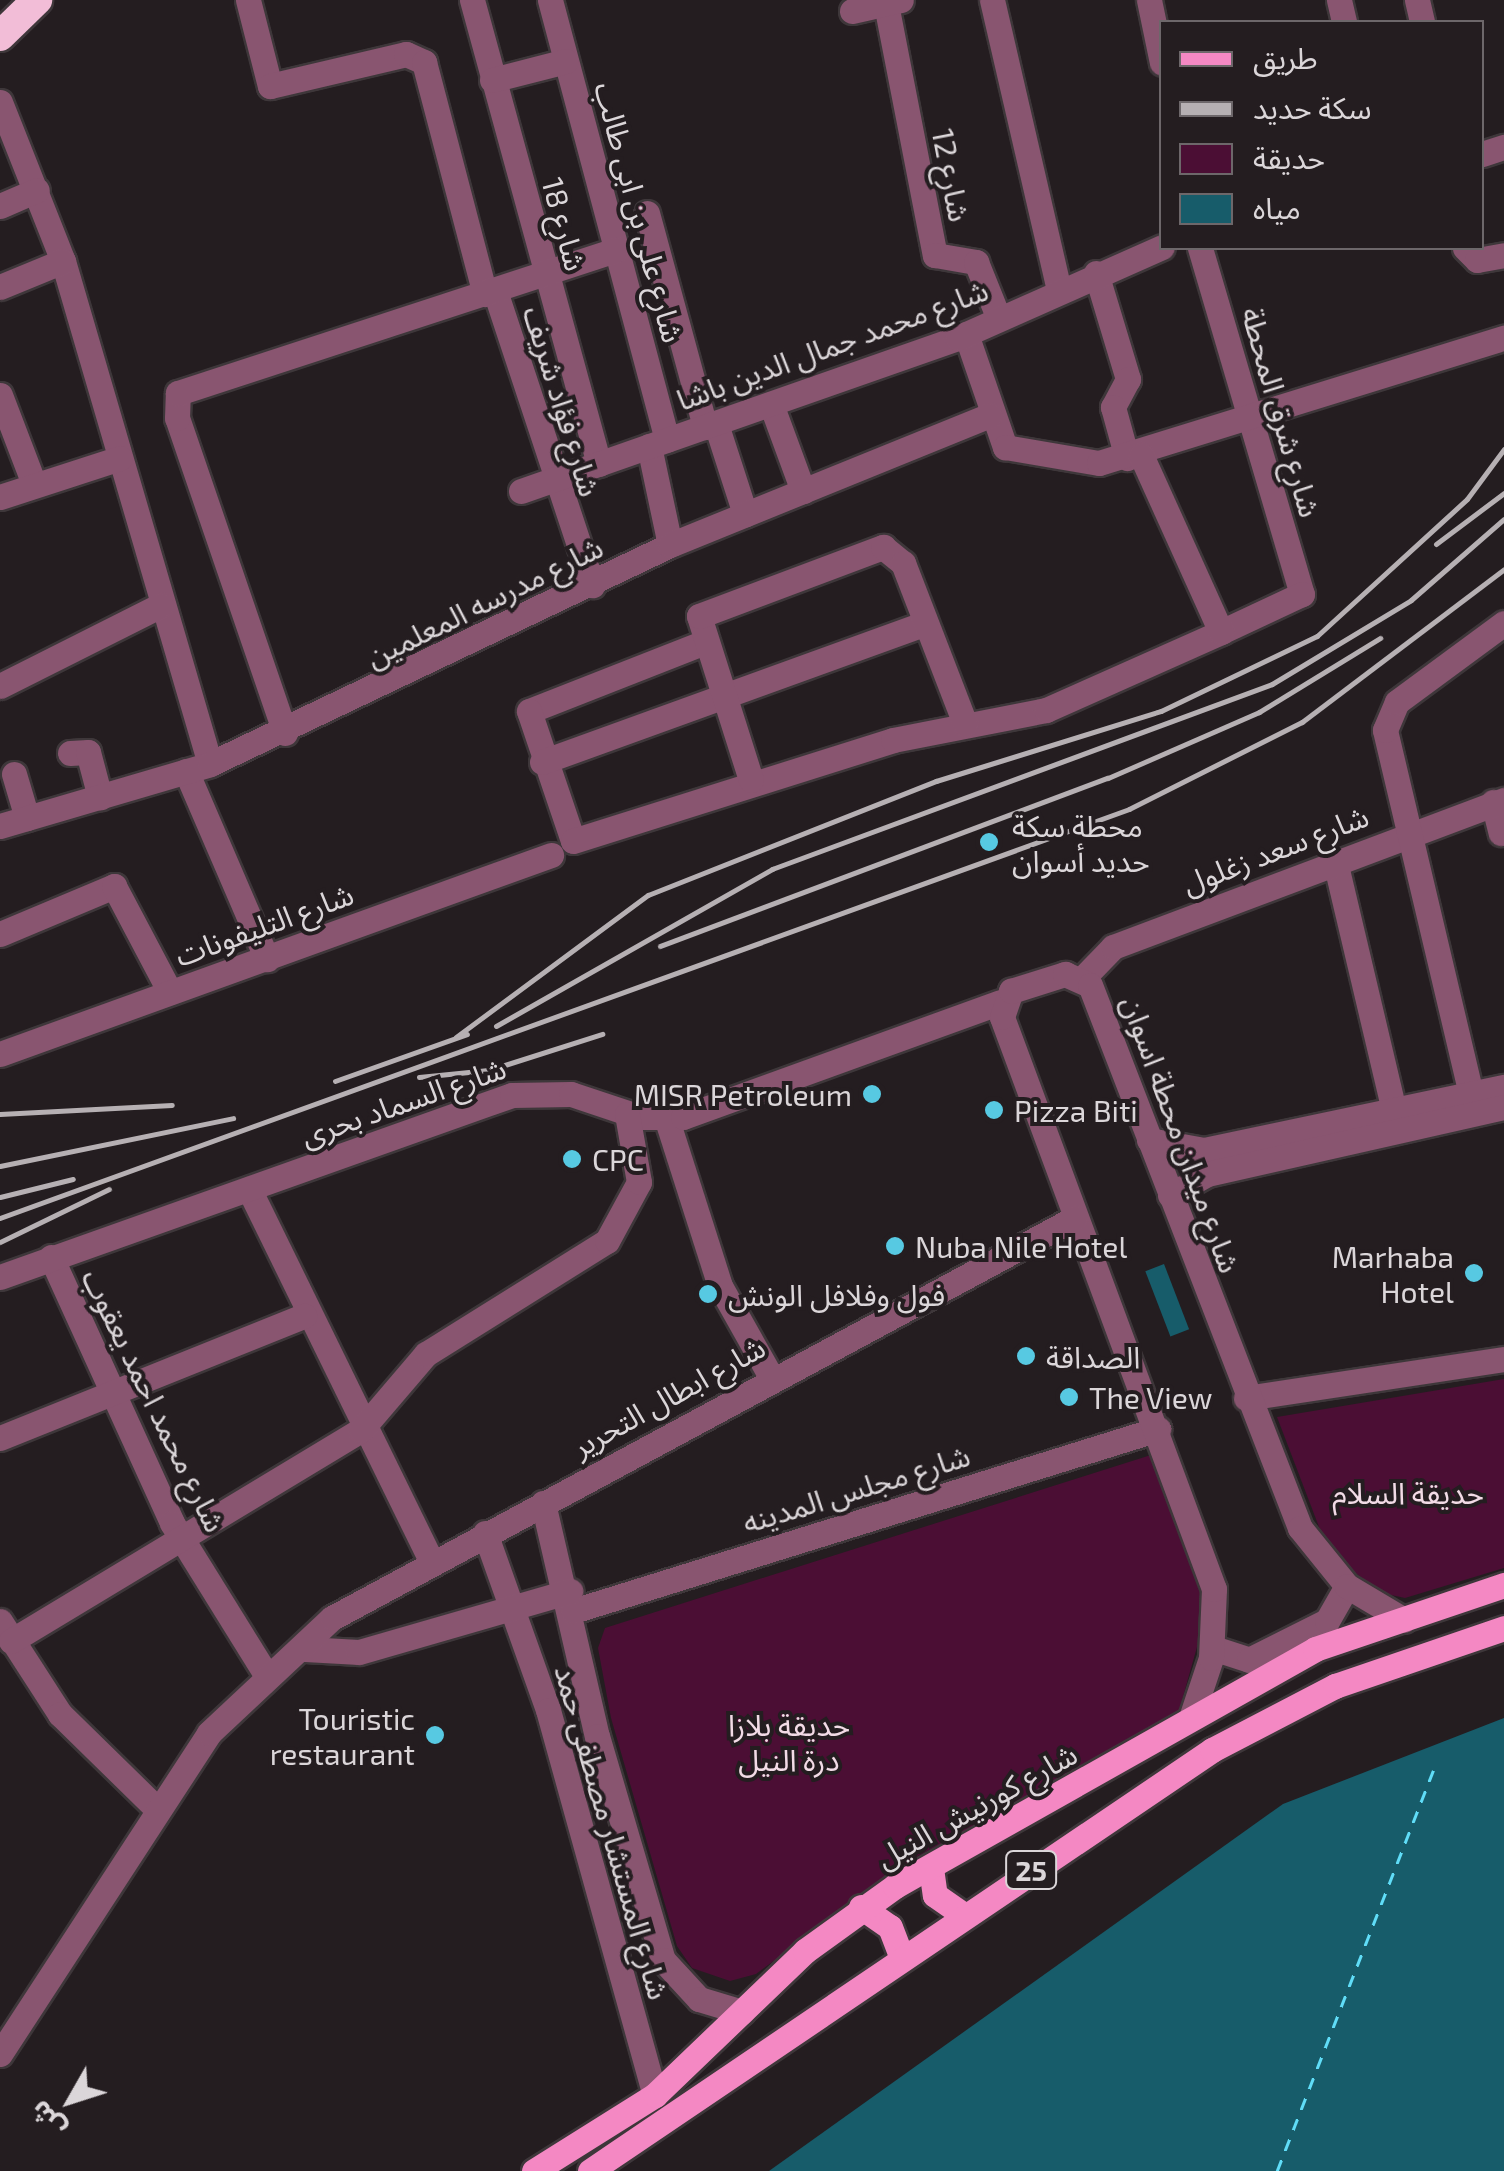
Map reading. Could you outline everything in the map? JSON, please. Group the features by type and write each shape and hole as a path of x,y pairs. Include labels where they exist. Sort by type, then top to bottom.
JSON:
{"highway":[{"path":"0,36 37,0"}],"main road":[{"name":"شارع كورنيش النيل","path":"534,2171 655,2095 861,1907 1316,1649 1504,1585"},
{"name":"25","path":"590,2171 964,1916 1254,1726 1335,1686 1504,1628"},
{"path":"931,1868 940,1903 964,1916"},
{"path":"861,1907 890,1926 902,1958"}],"street":[{"name":"شارع فؤاد شريف","path":"248,0 270,86 406,54 424,62 490,293 550,481 592,585"},
{"name":"شارع 18","path":"472,0 598,464"},
{"name":"شارع على بن ابى طالب","path":"550,0 616,250 658,443 670,545"},
{"path":"992,0 1060,290"},
{"path":"1149,0 1159,48"},
{"path":"852,11 894,2"},
{"name":"شارع 12","path":"894,2 935,255 976,262 998,319"},
{"path":"492,80 566,60"},
{"path":"0,102 63,261 161,604 198,767 266,959"},
{"path":"0,206 37,190"},
{"path":"648,213 711,425 745,514"},
{"name":"شارع محمد جمال الدين باشا","path":"521,491 966,334 1096,272 1159,247"},
{"path":"284,733 175,399 616,250"},
{"name":"شارع شرق المحطة","path":"1201,250 1302,594 1221,632"},
{"path":"1467,250 1477,260 1504,255"},
{"path":"0,287 63,261"},
{"path":"965,724 903,563 883,548 530,712 542,762 576,843 751,780 965,724 1061,705 1221,632 1112,407 1128,379 1096,272"},
{"path":"966,334 990,416 1005,447 1024,458 1134,456 1504,338"},
{"path":"0,395 34,484"},
{"path":"771,404 802,491"},
{"name":"شارع مدرسه المعلمين","path":"13,822 198,767 284,733 670,545 990,416"},
{"path":"0,497 120,458"},
{"path":"0,686 161,604"},
{"path":"1471,1094 1386,741 1397,702 1504,622"},
{"path":"542,762 724,700 926,624"},
{"path":"702,632 751,780"},
{"path":"70,753 88,752 100,797"},
{"path":"9,785 13,822"},
{"path":"1499,801 1501,832"},
{"name":"شارع سعد زغلول","path":"1083,978 1113,947 1407,832 1499,801"},
{"name":"شارع التليفونات","path":"0,1054 550,855"},
{"path":"1334,861 1394,1110"},
{"path":"0,934 114,886 170,992"},
{"name":"شارع ميدان محطة اسوان","path":"1000,1002 1065,974 1083,978 1300,1528 1347,1586 1404,1620"},
{"path":"1000,1002 1075,1218 1158,1428 1214,1590 1213,1648 1190,1718"},
{"name":"شارع السماد بحرى","path":"0,1277 512,1095 571,1094 627,1114 667,1120 1000,1002"},
{"path":"1149,1140 1204,1150 1504,1087"},
{"path":"1170,1195 1207,1174 1504,1107"},
{"path":"156,1808 90,1748 5,1631 182,1538 362,1430 426,1354 584,1257 626,1218 641,1164 627,1114"},
{"path":"667,1120 713,1268 770,1376"},
{"path":"249,1189 304,1316 431,1560"},
{"name":"شارع ابطال التحرير","path":"1,2049 156,1808 265,1673 305,1649 332,1618 770,1376 1075,1218"},
{"name":"شارع محمد احمد يعقوب","path":"51,1257 112,1397 182,1538 265,1673"},
{"path":"0,1438 112,1397 304,1316"},
{"path":"1246,1398 1504,1359"},
{"name":"شارع مجلس المدينه","path":"572,1601 1158,1428"},
{"name":"شارع المستشار مصطفى حمد","path":"543,1504 572,1601 597,1736 663,1960 699,1999 742,2012"},
{"name":"شارع المستشار مصطفى حمد","path":"485,1533 508,1614 548,1710 655,2095"},
{"path":"1213,1648 1249,1660 1327,1620 1347,1586"},
{"path":"305,1649 346,1655 572,1601"}],"green space":[{"name":"حديقة السلام","path":"1504,1379 1504,1568 1405,1598 1382,1593 1329,1553 1277,1417"},
{"name":"حديقة بلازا درة النيل","path":"1151,1455 1202,1570 1206,1615 1177,1718 912,1859 756,1974 730,1981 692,1968 677,1946 611,1718 598,1648 605,1628"}],"water":[{"path":"1164,1264 1189,1329 1170,1337 1145,1271"},
{"path":"1504,1718 1504,2171 769,2171 1283,1804"}],"ferry route":[{"path":"1277,2171 1433,1770"}],"railway":[{"path":"456,1037 648,895 936,781 1161,711 1317,636 1467,499 1504,449"},
{"path":"1436,544 1504,493"},
{"path":"496,1026 772,869 1272,684 1411,600 1504,519"},
{"path":"0,1218 1129,809 1302,722 1504,569"},
{"path":"660,946 1108,778 1259,712 1380,638"},
{"path":"335,1081 467,1034"},
{"path":"419,1077 489,1070 602,1034"},
{"path":"0,1114 172,1105"},
{"path":"0,1166 233,1118"},
{"path":"0,1197 73,1179"},
{"path":"0,1242 109,1189"}],"place":[{"name":"محطة سكة حديد أسوان","path":"989,842"},
{"name":"MISR Petroleum","path":"872,1094"},
{"name":"Pizza Biti","path":"994,1110"},
{"name":"CPC","path":"572,1159"},
{"name":"Nuba Nile Hotel","path":"895,1246"},
{"name":"Marhaba Hotel","path":"1474,1273"},
{"name":"فول وفلافل الونش","path":"708,1294"},
{"name":"الصداقة","path":"1026,1356"},
{"name":"The View","path":"1069,1397"},
{"name":"Touristic restaurant","path":"435,1735"}]}
